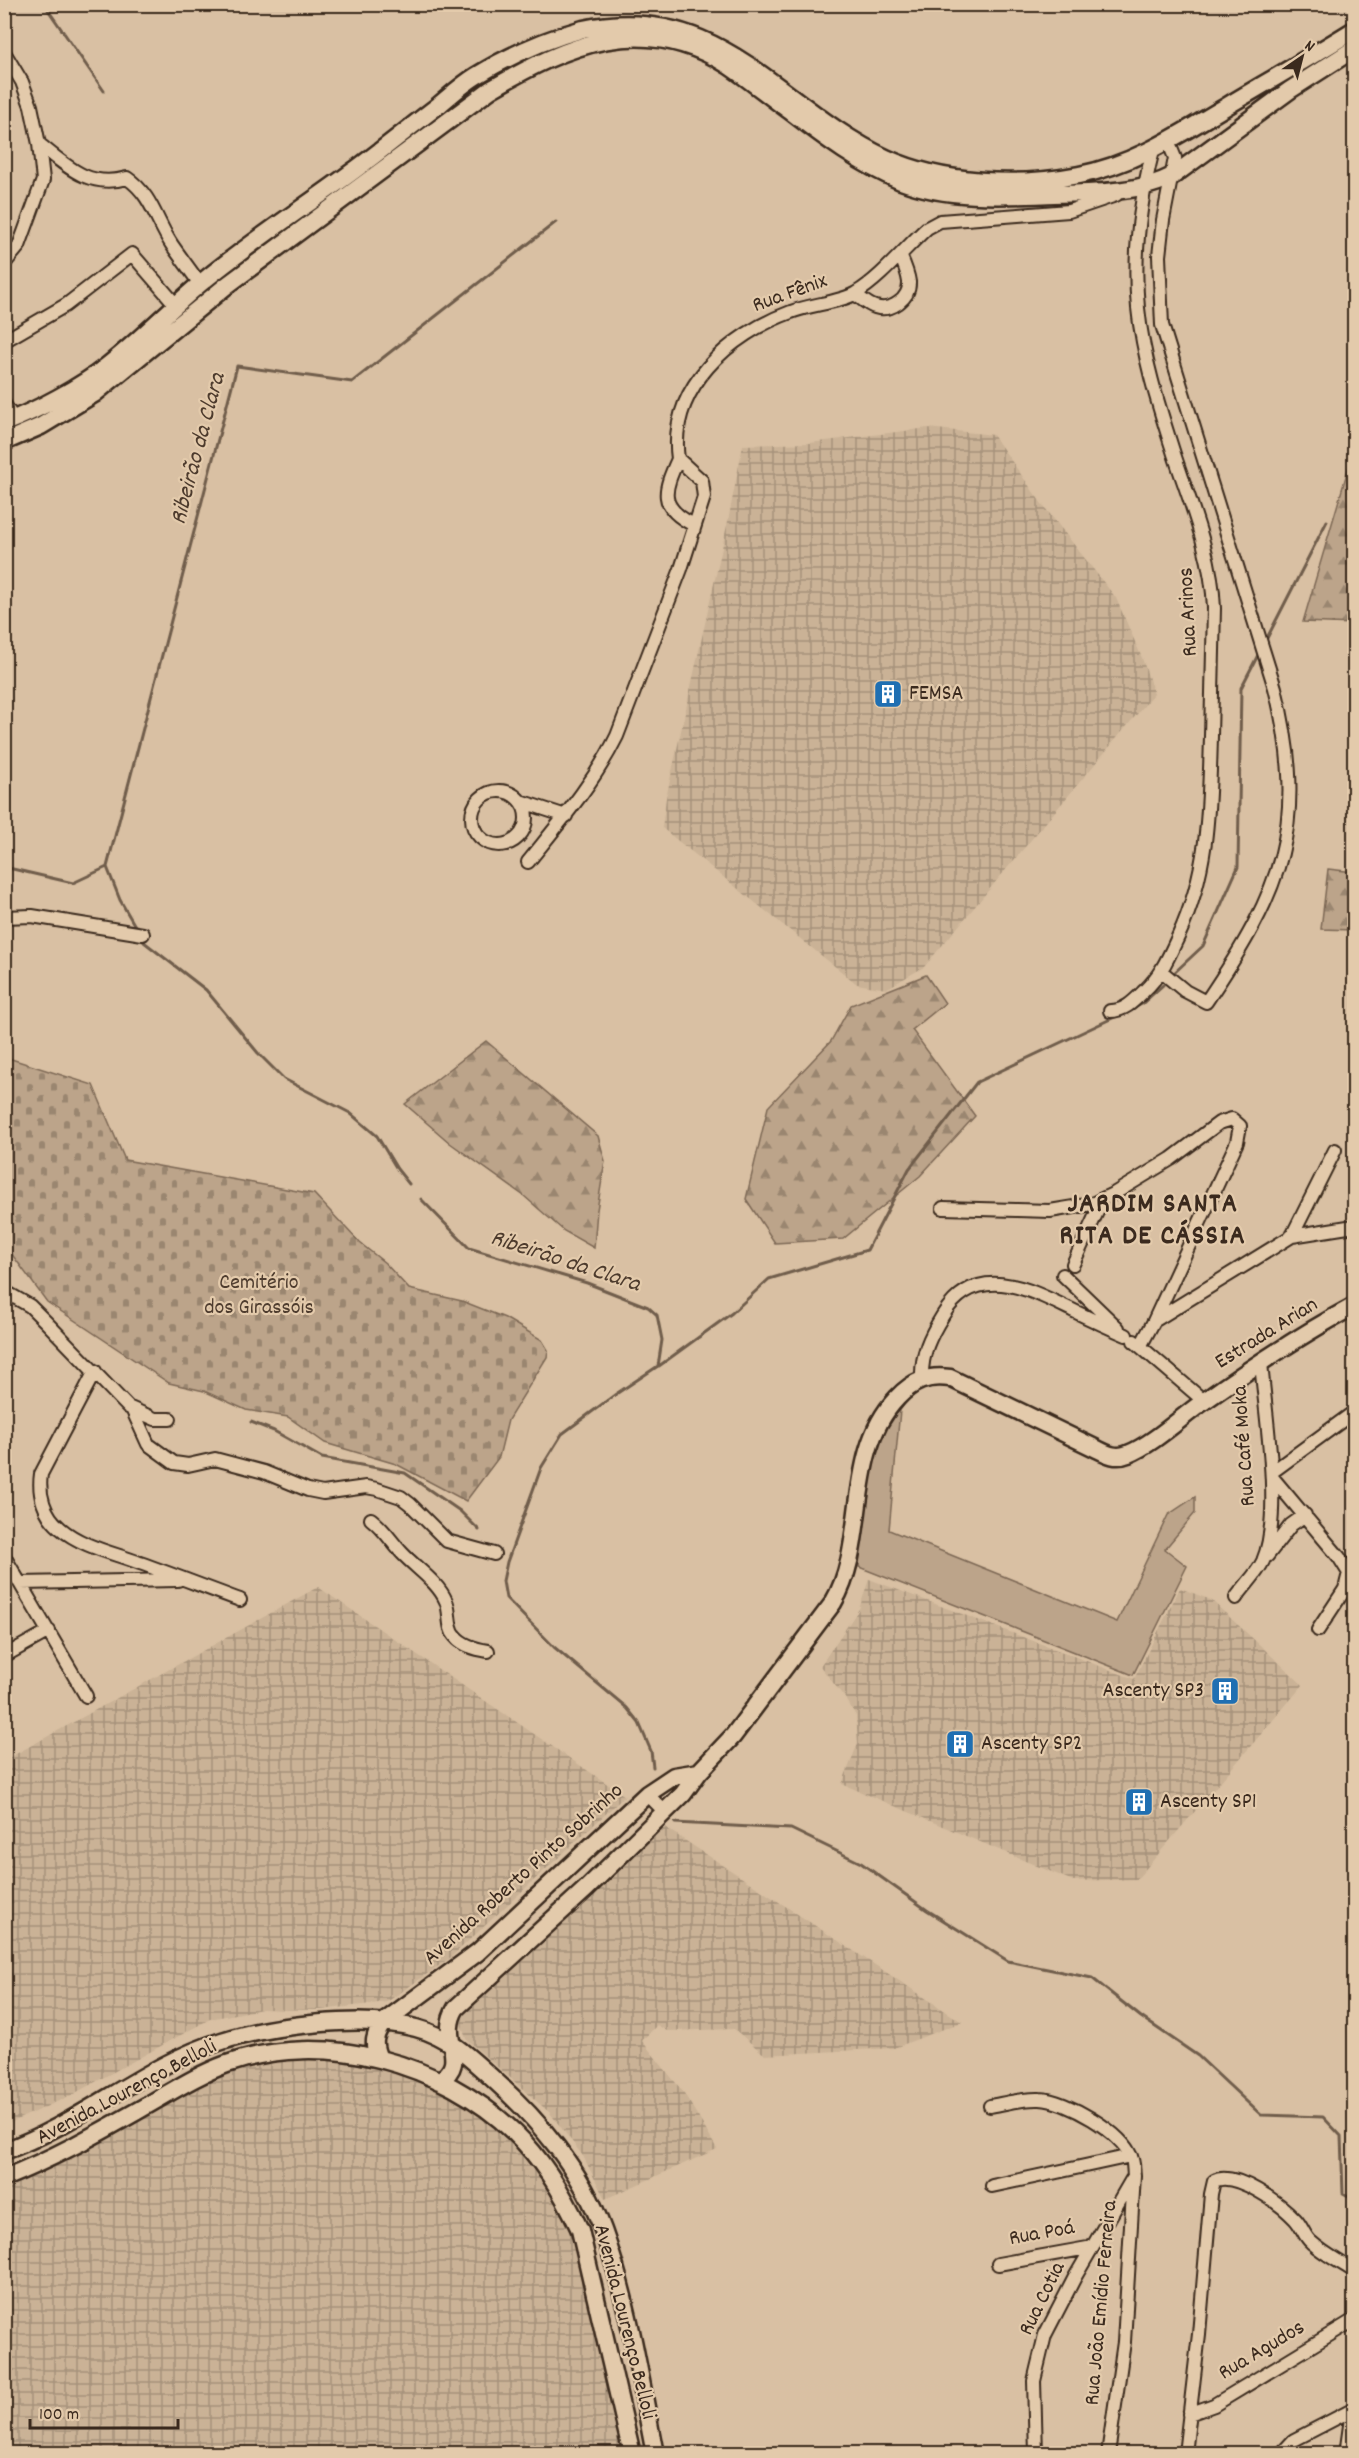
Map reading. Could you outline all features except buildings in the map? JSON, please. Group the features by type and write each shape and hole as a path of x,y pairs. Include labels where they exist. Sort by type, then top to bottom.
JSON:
{"street":[{"path":"4,404 9,421 79,385 105,368 234,256 356,169 475,76 555,38 585,28 618,21 653,22 690,28 723,43 854,140 886,158 921,171 955,178 1015,182 1059,178 1104,169 1153,150 1354,30"},
{"path":"4,441 41,426 94,394 212,297 490,90 527,68 556,56 620,37 659,37 703,52 727,65 831,143 872,168 928,189 964,194 1022,195 1144,187 1156,184 1173,175 1290,90 1354,49"},
{"path":"4,52 25,90 39,144 43,180 19,246 4,264"},
{"path":"1162,972 1185,991 1206,1002 1235,959 1272,889 1283,854 1288,821 1290,771 1285,729 1275,688 1161,325 1159,256 1163,220 1175,158 1168,141"},
{"path":"39,144 70,168 88,178 108,182 127,178 135,183 152,204 171,243 200,284"},
{"name":"Rua Arinos","path":"1110,1011 1119,1011 1132,1003 1162,972 1193,901 1203,862 1210,779 1213,581 1204,544 1164,423 1143,343 1138,308 1140,206 1153,150"},
{"name":"Rua Fênix","path":"678,459 676,440 684,406 693,387 721,352 762,324 792,311 855,294 927,228 940,221 1069,211 1144,187"},
{"path":"4,341 66,305 132,254 176,305"},
{"name":"Rua Fênix","path":"855,294 881,309 901,301 908,293 909,282 900,255"},
{"path":"528,862 566,816 608,755 681,569 704,497 702,481 678,459 666,493 670,507 681,519 694,525"},
{"path":"520,801 526,818 520,835 504,844 495,844 480,836 472,821 476,805 488,794 504,792 520,801 566,816"},
{"path":"4,917 32,916 143,934"},
{"path":"943,1208 1050,1211 1071,1209 1103,1198 1171,1159 1227,1120 1237,1121 1240,1126 1237,1142 1141,1345"},
{"path":"1292,1236 1335,1150"},
{"path":"1073,1264 1103,1198"},
{"path":"1154,1321 1292,1236 1354,1226"},
{"path":"1062,1275 1126,1335"},
{"path":"439,2081 453,2067 455,2060 450,2041 451,2015 464,2000 578,1896 684,1794 699,1772 733,1736 824,1616 841,1590 861,1482 879,1421 901,1394 922,1379 935,1376 950,1378 1111,1456 1119,1456 1136,1450 1204,1401 1141,1345 1126,1335 1026,1289 1007,1283 972,1288 946,1309 927,1345 922,1362 922,1379"},
{"path":"4,1292 30,1306 95,1371 133,1411 148,1444 174,1463 185,1466 210,1459 220,1460 264,1472 322,1494 377,1488 400,1497 410,1504 447,1541 494,1554"},
{"name":"Estrada Arian","path":"1204,1401 1261,1362 1354,1306"},
{"name":"Rua Café Moka","path":"1261,1362 1272,1475 1270,1527 1262,1562"},
{"path":"95,1371 41,1474 39,1487 41,1499 58,1527 69,1536 240,1600"},
{"path":"133,1411 155,1419 170,1419"},
{"path":"1318,1630 1346,1589 1348,1574 1339,1557 1272,1475 1354,1412"},
{"name":"Rua Café Moka","path":"1236,1598 1291,1525 1305,1515"},
{"path":"371,1519 383,1528 400,1551 442,1593 449,1609 451,1628 456,1638 469,1646 488,1651"},
{"path":"4,1556 86,1696"},
{"path":"20,1583 187,1580"},
{"path":"4,1656 49,1631"},
{"name":"Avenida Roberto Pinto Sobrinho","path":"384,2022 478,1952 647,1794 674,1776 699,1772"},
{"path":"647,1794 665,1812"},
{"path":"379,2058 374,2039 384,2022"},
{"name":"Avenida Lourenço Belloli","path":"4,2151 52,2130 174,2061 223,2040 278,2029 384,2022 415,2027 450,2041 526,2109 574,2172 603,2231 628,2319 655,2454"},
{"name":"Avenida Lourenço Belloli","path":"4,2178 61,2153 204,2073 247,2058 293,2051 379,2058 439,2081 485,2109 515,2132 528,2146 566,2200 580,2230 632,2454"},
{"path":"485,2109 502,2086"},
{"path":"990,2106 1041,2099 1074,2107 1116,2138 1131,2156 992,2186"},
{"name":"Rua João Emídio Ferreira","path":"1108,2454 1124,2342 1134,2175 1131,2156"},
{"name":"Rua Cotia","path":"1036,2454 1034,2381 1038,2359 1057,2311 1134,2175"},
{"path":"1185,2454 1210,2216 1211,2186 1214,2181 1228,2178 1243,2183 1278,2204 1297,2221 1312,2242 1354,2271"},
{"name":"Rua Poá","path":"998,2264 1093,2247"},
{"name":"Rua Agudos","path":"1189,2414 1214,2404 1354,2320"},
{"path":"1281,2454 1294,2440 1353,2410"},
{"path":"1346,2454 1353,2410"}],"shaded area":[{"name":"FEMSA","path":"928,428 993,435 1042,504 1116,598 1142,658 1154,694 924,967 886,989 857,984 662,828 666,798 743,445 810,443"},
{"path":"869,1579 1134,1679 1180,1588 1211,1600 1303,1685 1137,1879 1073,1881 842,1784 858,1743 856,1716 820,1666 859,1609"},
{"path":"318,1587 625,1796 450,1958 387,2002 321,2010 262,2009 210,2019 68,2097 5,2125 5,1760"},
{"path":"660,1824 962,2022 894,2048 765,2055 734,2029 667,2031 657,2025 642,2041 684,2093 717,2149 605,2199 583,2156 550,2113 466,2039 461,2023 465,2004"},
{"path":"298,2054 361,2058 422,2076 479,2108 523,2148 551,2185 570,2222 625,2453 5,2453 4,2183 237,2065"}],"green space":[{"path":"1354,451 1354,624 1303,622 1351,459"},
{"path":"1328,869 1354,872 1354,930 1321,929"},
{"path":"926,975 945,1003 912,1030 975,1116 920,1176 843,1239 775,1243 746,1199 768,1107 831,1041 851,1005"},
{"path":"486,1041 598,1136 605,1161 594,1248 564,1231 524,1196 450,1143 405,1104"},
{"name":"Cemitério dos Girassóis","path":"5,1057 93,1085 125,1160 314,1194 360,1243 385,1263 409,1289 462,1301 505,1318 542,1340 548,1350 547,1357 508,1420 499,1457 466,1501 396,1464 325,1443 288,1417 246,1410 204,1391 169,1383 47,1302 5,1245"},
{"path":"919,1386 900,1410 889,1530 1117,1622 1168,1515 1195,1497 1195,1513 1165,1549 1187,1566 1133,1675 859,1567 862,1517 873,1450 887,1414"}],"waterway":[{"path":"44,4 104,91"},
{"name":"Ribeirão da Clara","path":"107,867 237,366 352,382 556,222"},
{"path":"1265,642 1327,521"},
{"path":"1174,973 1203,946 1238,867 1241,688 1259,653"},
{"name":"Ribeirão da Clara","path":"4,867 73,883 107,867 120,900 135,926"},
{"name":"Ribeirão da Clara","path":"144,942 206,990 258,1053 284,1079 350,1113 377,1136 409,1184"},
{"path":"1132,1009 1142,1004 1163,985"},
{"path":"659,1366 732,1313 769,1279 867,1250 909,1169 977,1082 1117,1016"},
{"name":"Ribeirão da Clara","path":"421,1199 469,1248 587,1283 648,1307 657,1315 662,1340 658,1366 562,1434 541,1468 507,1562 503,1581 506,1598 554,1647 627,1708 639,1723 651,1751 653,1767"},
{"path":"251,1422 274,1431 322,1458 405,1473 460,1511 479,1530"},
{"path":"675,1823 791,1829 861,1863 927,1910 1008,1961 1092,1978 1141,2017 1198,2056 1261,2115 1323,2117 1341,2136 1343,2193 1354,2199"}],"place":[{"name":"FEMSA","path":"888,694"},
{"name":"Ascenty SP3","path":"1225,1691"},
{"name":"Ascenty SP2","path":"960,1744"},
{"name":"Ascenty SP1","path":"1139,1802"}],"district":[{"name":"JARDIM SANTA RITA DE CÁSSIA","path":"1153,1222"}]}
